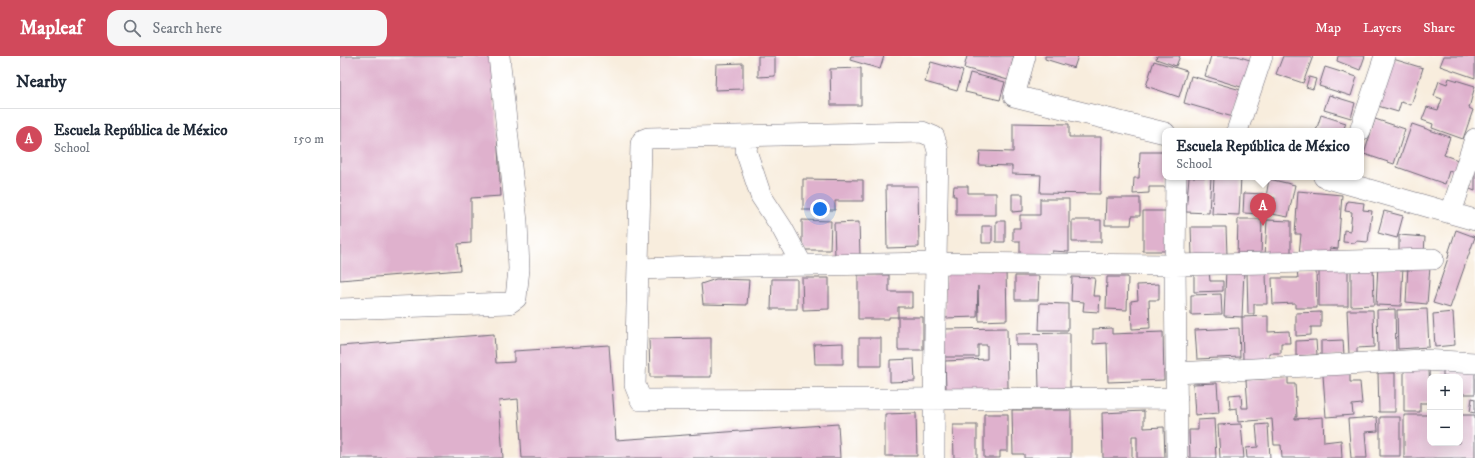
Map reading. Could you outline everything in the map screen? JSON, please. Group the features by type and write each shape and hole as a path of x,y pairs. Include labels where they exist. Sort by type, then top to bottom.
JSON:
{"street":[{"path":"340,309 509,303 516,298 519,269 517,222 499,56"},
{"path":"1025,56 1014,96 1162,132"},
{"path":"1238,128 1262,56"},
{"path":"1361,128 1385,56"},
{"path":"934,458 934,399 938,151 934,137 922,132 648,138 643,140 641,144 635,385 641,400 934,399 1177,398"},
{"path":"748,136 746,151 762,196 782,228 802,265"},
{"path":"1451,213 1475,139"},
{"path":"1176,180 1174,265 1177,458"},
{"path":"1340,180 1475,220"},
{"path":"639,269 802,265 1174,265 1433,259"},
{"path":"1176,373 1423,360 1475,363"}],"building":[{"path":"340,56 492,56 501,196 471,198 471,243 458,244 460,270 340,280"},
{"path":"758,56 775,56 775,76 758,77"},
{"path":"851,56 884,56 880,69 850,60"},
{"path":"967,56 1014,56 1008,80 964,68"},
{"path":"1045,56 1078,56 1074,68 1045,59"},
{"path":"1157,56 1180,56 1176,66 1156,59"},
{"path":"1211,56 1237,56 1253,61 1244,88 1205,76"},
{"path":"1283,56 1313,56 1303,83 1276,74"},
{"path":"1338,56 1365,56 1360,70 1337,61"},
{"path":"1444,56 1475,56 1475,78 1440,66"},
{"path":"1393,59 1423,68 1411,105 1401,102 1398,112 1378,106"},
{"path":"1154,61 1187,71 1179,97 1146,86"},
{"path":"931,62 963,71 957,91 925,82"},
{"path":"743,63 743,89 715,90 716,64"},
{"path":"1325,67 1357,77 1351,96 1319,86"},
{"path":"861,68 861,105 831,105 830,69"},
{"path":"970,73 1005,82 1000,100 965,92"},
{"path":"1191,76 1241,90 1233,117 1184,103"},
{"path":"1309,77 1316,79 1313,89 1306,87"},
{"path":"1449,78 1475,86 1469,108 1473,110 1463,139 1432,128 1433,124 1422,120 1427,107 1438,110 1442,99 1434,96 1439,81 1447,84"},
{"path":"1329,95 1355,103 1351,118 1324,110"},
{"path":"1321,115 1346,123 1344,128 1317,128"},
{"path":"1375,119 1405,129 1394,164 1364,154"},
{"path":"1013,123 1069,124 1069,137 1101,137 1100,194 1040,193 1041,175 1012,174 1012,166 979,165 980,151 1013,152"},
{"path":"1412,124 1450,137 1444,155 1458,160 1454,173 1449,171 1445,184 1397,167"},
{"path":"1140,152 1162,152 1162,180 1166,180 1166,187 1149,187 1149,193 1133,194 1134,178 1139,178"},
{"path":"1475,167 1475,191 1467,188"},
{"path":"803,179 863,180 863,201 835,201 835,210 803,210"},
{"path":"1189,180 1211,180 1209,213 1186,212"},
{"path":"1214,180 1241,180 1239,215 1212,214"},
{"path":"1269,180 1295,185 1288,217 1272,214 1275,198 1266,197"},
{"path":"886,186 918,186 919,247 887,248"},
{"path":"954,186 968,186 968,193 996,193 996,215 956,215 956,196 953,196"},
{"path":"1298,191 1342,195 1338,249 1330,248 1329,256 1299,254 1301,234 1295,234"},
{"path":"1244,193 1263,194 1262,214 1243,213"},
{"path":"1012,194 1023,194 1023,211 1012,212"},
{"path":"1106,198 1140,198 1140,216 1132,216 1131,225 1105,225"},
{"path":"1040,199 1069,199 1069,252 1052,251 1052,256 1020,256 1020,241 1013,241 1013,228 1020,228 1020,215 1040,215"},
{"path":"1347,201 1364,203 1363,210 1372,211 1368,242 1343,242 1344,230 1350,231 1352,212 1345,211"},
{"path":"1143,211 1166,211 1166,251 1143,251"},
{"path":"1384,211 1403,216 1397,238 1378,233"},
{"path":"1238,219 1262,219 1261,258 1237,257"},
{"path":"802,220 831,221 830,250 802,250"},
{"path":"1072,220 1101,220 1101,242 1072,242"},
{"path":"1267,220 1291,221 1291,256 1265,256"},
{"path":"996,221 1005,221 1005,242 996,242"},
{"path":"859,222 860,256 835,257 834,223"},
{"path":"982,226 992,226 992,243 982,243"},
{"path":"1191,227 1226,227 1227,255 1192,256"},
{"path":"1456,230 1475,237 1450,308 1433,303"},
{"path":"1399,235 1425,237 1424,254 1399,253"},
{"path":"1378,264 1403,266 1401,306 1376,305"},
{"path":"1348,265 1348,306 1319,306 1319,266"},
{"path":"1351,265 1373,265 1374,305 1351,306"},
{"path":"1408,265 1430,267 1427,304 1406,302"},
{"path":"1316,269 1317,308 1295,308 1295,303 1273,304 1272,278 1298,278 1297,270"},
{"path":"945,270 1006,270 1007,320 979,321 978,286 977,317 945,318"},
{"path":"1226,270 1244,271 1242,317 1224,316"},
{"path":"1194,271 1209,271 1210,281 1223,281 1223,291 1194,292"},
{"path":"1247,273 1266,273 1267,304 1254,304 1254,314 1248,314"},
{"path":"858,275 889,275 889,292 912,292 912,307 898,307 898,317 889,317 889,319 858,319"},
{"path":"1015,276 1039,276 1038,300 1015,300"},
{"path":"1072,277 1095,278 1093,296 1100,296 1099,312 1083,311 1084,302 1071,301"},
{"path":"1107,277 1128,277 1127,310 1106,309"},
{"path":"802,278 829,278 829,309 803,310"},
{"path":"716,279 749,280 747,305 703,304 701,284"},
{"path":"772,279 797,279 797,309 771,309"},
{"path":"1159,284 1159,300 1149,300 1150,328 1132,329 1131,301 1138,300 1137,285"},
{"path":"1221,294 1222,314 1191,315 1191,295"},
{"path":"1040,303 1068,304 1068,330 1039,330"},
{"path":"1395,309 1396,351 1378,352 1377,310"},
{"path":"1427,309 1429,347 1398,349 1397,310"},
{"path":"1347,310 1373,310 1374,347 1357,348 1357,355 1349,355"},
{"path":"1321,312 1321,327 1311,327 1311,335 1296,336 1296,313"},
{"path":"1453,312 1455,345 1435,347 1433,314"},
{"path":"1268,316 1268,332 1289,331 1290,343 1281,343 1281,353 1269,353 1269,360 1243,361 1242,317"},
{"path":"898,317 923,317 923,350 898,350"},
{"path":"1007,328 1008,388 946,390 945,361 987,359 987,345 978,345 978,357 944,357 943,329"},
{"path":"1112,328 1112,334 1163,332 1164,380 1108,382 1107,343 1093,344 1093,329"},
{"path":"1239,328 1240,357 1197,359 1195,330"},
{"path":"1070,333 1070,389 1039,389 1038,345 1016,345 1016,334"},
{"path":"494,334 496,363 514,362 514,351 609,345 616,440 838,424 840,458 522,458 518,399 499,401 503,458 340,458 340,346"},
{"path":"711,338 711,377 650,377 649,339"},
{"path":"859,338 881,338 881,366 859,366"},
{"path":"1316,340 1317,355 1296,356 1296,341"},
{"path":"1343,340 1344,355 1321,356 1321,341"},
{"path":"843,343 843,364 815,364 814,344"},
{"path":"914,359 915,381 890,382 890,360"},
{"path":"1404,368 1429,368 1429,374 1427,374 1427,403 1420,403 1420,412 1404,412"},
{"path":"1443,369 1475,369 1475,394 1463,394 1463,374 1443,374"},
{"path":"1350,373 1350,382 1360,382 1362,404 1352,405 1353,415 1326,417 1323,375"},
{"path":"1378,373 1395,373 1395,412 1379,412"},
{"path":"1288,377 1288,384 1295,384 1297,417 1295,417 1295,419 1323,417 1324,442 1341,440 1342,458 1282,458 1281,445 1274,445 1272,419 1238,422 1237,408 1230,409 1229,395 1241,394 1242,408 1248,408 1246,380"},
{"path":"1217,383 1219,413 1195,415 1193,384"},
{"path":"1472,398 1475,399 1475,413 1470,412"},
{"path":"1012,410 1071,410 1071,458 1024,458 1024,454 1013,454"},
{"path":"1144,411 1144,428 1164,427 1165,458 1137,458 1137,436 1132,436 1132,458 1103,458 1102,413"},
{"path":"916,413 917,456 885,456 885,414"},
{"path":"984,414 1008,414 1008,451 1000,451 1000,458 984,458"},
{"path":"1404,415 1427,415 1427,446 1463,446 1463,415 1475,415 1475,458 1404,458"},
{"path":"1377,417 1378,431 1365,432 1367,458 1351,458 1348,419"},
{"path":"1380,417 1400,417 1400,456 1380,456"},
{"path":"1214,419 1216,458 1190,458 1189,430 1198,430 1198,420"},
{"path":"1241,424 1244,458 1220,458 1218,425"},
{"path":"1268,424 1270,458 1247,458 1246,448 1258,447 1256,425"},
{"path":"953,425 977,425 977,458 954,458"}],"place":[{"name":"Escuela República de México","path":"1263,226"}]}
